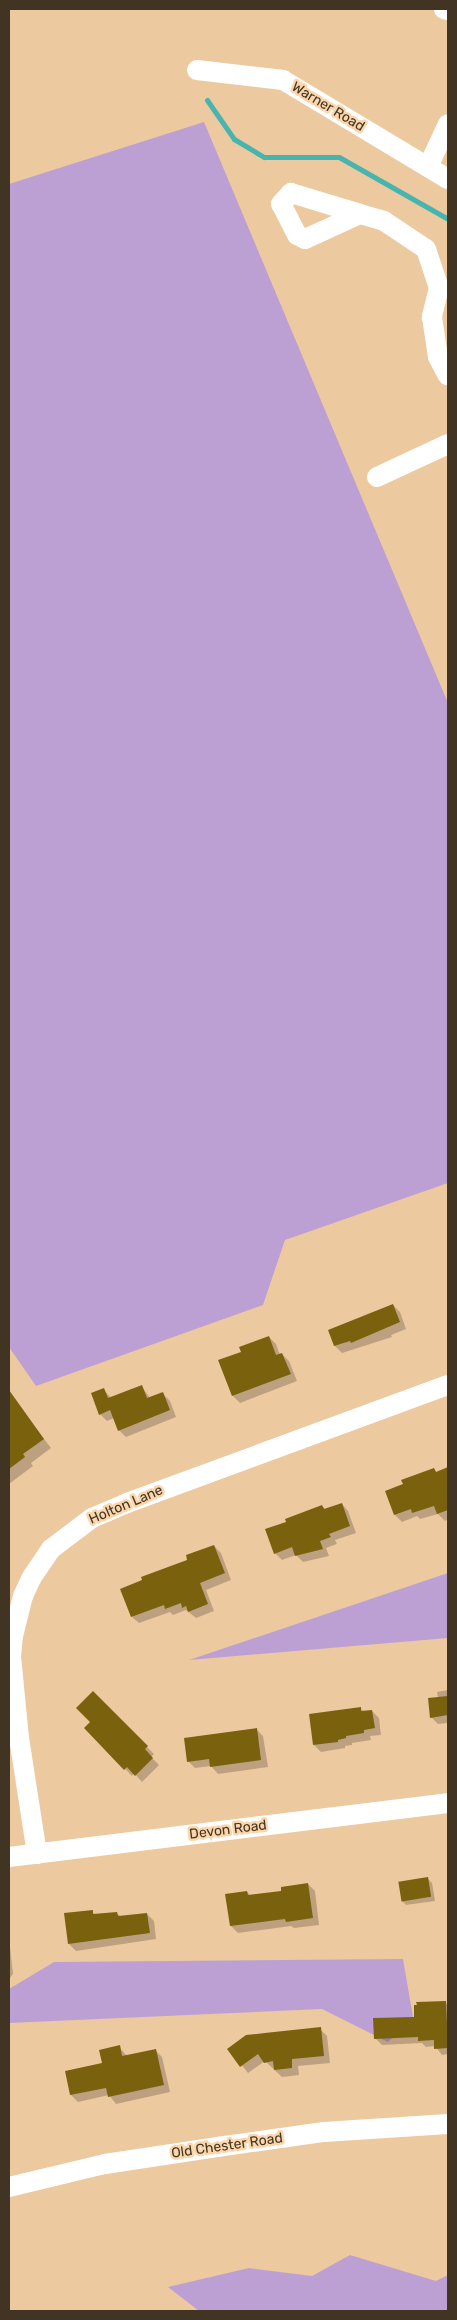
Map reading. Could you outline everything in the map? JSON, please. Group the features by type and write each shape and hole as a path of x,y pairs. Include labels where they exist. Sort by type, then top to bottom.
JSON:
{"street":[{"path":"444,9 448,10"},
{"name":"Warner Road","path":"197,70 283,80 448,179"},
{"path":"428,167 448,124"},
{"path":"360,214 384,221 426,249 439,288 432,317 438,357 448,376"},
{"path":"377,478 448,444"},
{"name":"Holton Lane","path":"37,1854 19,1738 11,1657 13,1636 23,1596 32,1577 51,1549 92,1518 126,1503 448,1385"},
{"name":"Devon Road","path":"9,1857 448,1803"},
{"name":"Old Chester Road","path":"9,2187 105,2164 217,2147 324,2132 448,2124"}],"shaded area":[{"path":"204,122 448,703 448,1183 285,1240 263,1305 36,1386 9,1347 9,184"},
{"path":"448,1573 448,1638 189,1660"},
{"path":"403,1959 413,2017 388,2042 322,2009 9,2023 9,1989 54,1962"},
{"path":"350,2255 436,2281 448,2275 448,2311 199,2311 168,2287 249,2268 312,2276"}],"building":[{"path":"393,1304 400,1322 351,1343 350,1341 334,1346 328,1330"},
{"path":"269,1336 276,1355 282,1353 291,1374 232,1396 218,1360 241,1352 239,1347"},
{"path":"142,1385 147,1398 163,1392 170,1410 118,1431 110,1410 99,1415 91,1393 104,1388 108,1398"},
{"path":"9,1390 44,1439 23,1454 25,1457 9,1469"},
{"path":"448,1467 448,1510 437,1514 434,1506 412,1513 411,1509 394,1515 385,1491 403,1484 401,1480 434,1468 436,1472"},
{"path":"342,1503 350,1526 329,1534 331,1537 320,1541 323,1549 295,1556 292,1547 274,1554 265,1529 286,1522 285,1519 322,1505 324,1509"},
{"path":"214,1545 225,1573 200,1583 208,1604 188,1612 186,1606 182,1608 181,1603 165,1609 164,1605 131,1617 120,1589 142,1580 141,1577 187,1560 186,1555"},
{"path":"93,1691 148,1746 145,1749 153,1758 135,1776 127,1767 124,1770 84,1728 90,1722 76,1708"},
{"path":"448,1696 448,1715 430,1718 428,1698"},
{"path":"361,1707 361,1711 372,1710 375,1728 364,1730 364,1733 346,1736 346,1738 338,1740 338,1742 313,1745 309,1714"},
{"path":"257,1728 261,1760 210,1767 209,1759 187,1762 184,1738"},
{"path":"428,1877 431,1897 401,1901 398,1882"},
{"path":"308,1883 313,1918 286,1922 285,1919 230,1926 225,1894 247,1891 248,1895 281,1891 281,1887"},
{"path":"93,1910 93,1914 117,1912 118,1916 147,1913 150,1933 68,1944 64,1913"},
{"path":"446,2001 448,2048 434,2049 434,2040 418,2041 418,2037 374,2039 373,2018 414,2017 414,2005 417,2005 416,2002"},
{"path":"321,2027 324,2056 292,2059 292,2068 274,2070 273,2061 264,2063 258,2054 240,2067 227,2049 246,2035"},
{"path":"120,2045 122,2056 156,2049 164,2085 108,2097 106,2088 70,2095 65,2071 102,2063 99,2050"}],"waterway":[{"path":"207,100 234,139 264,157 339,157 448,219"}]}
